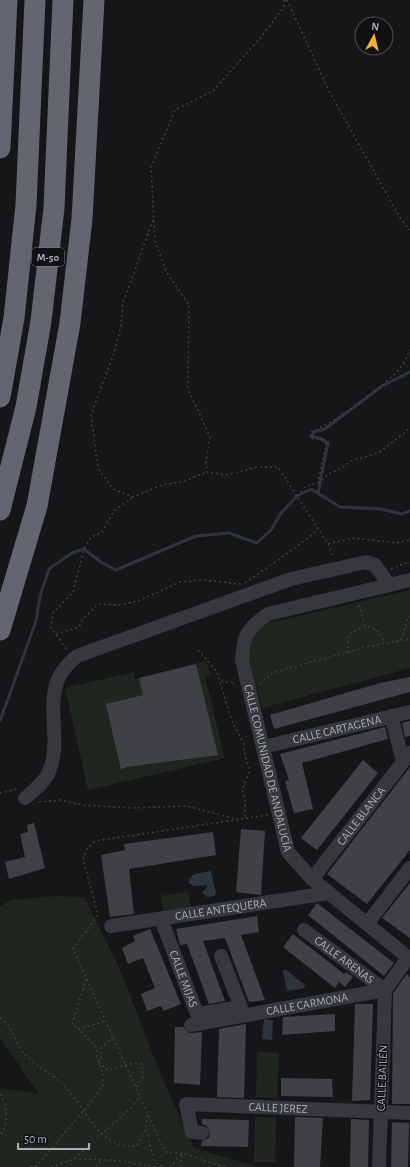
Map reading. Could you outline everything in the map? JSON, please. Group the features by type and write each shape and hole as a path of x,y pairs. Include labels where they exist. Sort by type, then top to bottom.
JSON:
{"highway":[{"path":"0,148 7,0"},
{"name":"M-50","path":"0,397 14,318 26,205 35,0"},
{"name":"M-50","path":"0,510 26,407 41,321 54,208 63,0"},
{"path":"0,630 37,506 55,413 70,323 82,219 94,0"},
{"path":"0,597 29,508 55,413"}],"street":[{"path":"25,798 41,784 51,766 54,754 56,690 59,677 67,665 74,659 291,579 366,562 375,566 389,585"},
{"path":"356,593 410,580"},
{"name":"CALLE COMUNIDAD DE ANDALUCÍA","path":"356,593 268,614 253,625 242,642 242,660 288,852 312,879 409,959"},
{"name":"CALLE CARTAGENA","path":"263,747 410,712"},
{"path":"391,716 407,757"},
{"name":"CALLE BLANCA","path":"312,879 407,757"},
{"path":"367,924 410,868"},
{"name":"CALLE ANTEQUERA","path":"111,926 329,893"},
{"name":"CALLE MIJAS","path":"161,919 197,1014 241,1007 221,956"},
{"name":"CALLE ARENAS","path":"304,930 385,990"},
{"path":"385,990 409,959"},
{"name":"CALLE CARMONA","path":"191,1025 385,990"},
{"name":"CALLE BAILÉN","path":"379,1167 385,990"},
{"name":"CALLE JEREZ","path":"202,1133 192,1132 186,1104 410,1113"}],"path":[{"path":"207,472 206,461 210,437 188,389 189,305 167,273 155,242 151,167 175,110 213,91 261,37 284,8 286,0"},
{"path":"286,0 328,91 400,218 410,230"},
{"path":"133,497 113,489 98,468 91,415 114,353 121,326 123,303 154,220"},
{"path":"318,482 326,443 321,440 310,438 312,431 325,427 371,393 400,367 410,350"},
{"path":"297,496 306,486 322,482 328,474 342,468 351,461 380,452 410,428"},
{"path":"74,659 52,627 53,613 73,592 84,549 91,538 105,528 114,511 133,497 162,485 185,481 207,472 226,475 258,467 278,467 328,544 334,558 332,570"},
{"path":"56,634 79,627 82,620 98,604 119,605 138,602 180,582 201,580 243,584 270,567 278,559 318,530"},
{"path":"328,544 354,538 397,542 410,540"},
{"path":"379,571 410,563"},
{"path":"356,593 364,626"},
{"path":"402,640 408,617 410,616"},
{"path":"347,653 349,634 364,626 376,629 386,643"},
{"path":"250,693 272,673 386,643 410,639"},
{"path":"198,650 217,672 232,721 244,744 245,756 250,770 242,790 245,798 245,819"},
{"path":"221,681 235,683 246,679"},
{"path":"0,793 17,789 25,798 37,802 60,800 84,805 130,808 186,806 238,820"},
{"path":"225,1167 182,1153 165,1152 147,1113 73,949 98,915 83,859 87,849 95,841 278,813"},
{"path":"30,1167 34,1165 37,1167 83,1112 102,1086 103,1075 96,1047 72,1024 86,979"},
{"path":"0,1018 6,1022 21,1049 32,1062 61,1083 83,1112 108,1138 128,1147 137,1146 146,1128"},
{"path":"78,1029 106,1021"},
{"path":"100,1064 101,1048 113,1037"},
{"path":"100,1064 108,1070 134,1063 142,1064 143,1076 136,1088"},
{"path":"0,1094 7,1113 6,1127 0,1136"},
{"path":"74,1159 130,1109 140,1096"},
{"path":"147,1113 146,1128 154,1162 165,1167"},
{"path":"170,1167 182,1153"},
{"path":"181,1167 182,1153"},
{"path":"51,1167 74,1159 114,1160 158,1167"},
{"path":"96,1167 102,1159"}],"shaded area":[{"path":"410,590 410,668 262,708 247,652 252,636 268,623"},
{"path":"206,661 210,674 205,676 225,758 88,790 65,688 134,672 135,679"},
{"path":"211,871 216,893 215,896 207,897 202,893 207,887 206,885 194,886 189,883 189,880 194,874"},
{"path":"188,892 191,907 163,911 161,896"},
{"path":"56,896 84,897 119,967 160,1073 194,1148 259,1167 0,1167 0,1088 39,1094 0,1038 0,906 12,900"},
{"path":"285,969 305,985 304,988 287,991 283,971"},
{"path":"264,1019 273,1020 272,1040 262,1039"},
{"path":"257,1052 279,1053 277,1098 256,1097"},
{"path":"255,1117 276,1117 275,1162 254,1162"}],"building":[{"path":"196,664 218,755 126,767 121,770 106,704 143,695 139,678"},
{"path":"410,677 410,692 274,729 270,715 380,683"},
{"path":"410,721 410,736 405,737 402,723"},
{"path":"385,727 388,739 302,763 313,809 294,813 285,781 289,780 280,754"},
{"path":"363,760 378,773 317,850 301,838"},
{"path":"410,767 410,850 367,904 327,874"},
{"path":"34,823 45,868 9,879 5,862 25,857 20,834 28,832 27,825"},
{"path":"241,829 265,831 261,895 236,892"},
{"path":"213,832 216,855 129,869 134,914 110,917 101,855 125,850 124,844"},
{"path":"410,883 410,938 382,918"},
{"path":"317,903 394,963 384,976 308,915"},
{"path":"257,916 259,932 241,935 265,1000 249,1002 225,938 203,941 225,1001 209,1004 187,944 180,945 176,929"},
{"path":"150,929 181,1004 164,1011 161,1006 147,1011 141,994 155,988 143,958 128,964 122,948 135,941 133,936"},
{"path":"293,934 344,974 346,972 353,977 345,987 339,982 335,988 283,947"},
{"path":"407,974 410,977 410,1104 392,1104 393,993"},
{"path":"355,1004 373,1004 370,1100 352,1101"},
{"path":"335,1014 335,1031 282,1035 283,1017"},
{"path":"246,1024 244,1098 217,1097 219,1029"},
{"path":"175,1027 183,1027 189,1033 202,1032 200,1085 174,1083"},
{"path":"281,1078 332,1079 333,1097 281,1096"},
{"path":"295,1117 323,1118 320,1167 294,1167"},
{"path":"202,1119 249,1120 248,1147 201,1146 202,1141 209,1138 210,1133 207,1126 202,1124"},
{"path":"351,1119 369,1120 368,1167 350,1167"},
{"path":"392,1122 409,1123 408,1167 391,1167"}],"waterway":[{"path":"318,493 328,443 322,439 312,436 314,432 325,429 382,386 410,372"},
{"path":"0,721 36,621 40,596 49,569 72,553 84,549 101,562 116,570 196,536 229,533 257,543 271,530 281,513 297,496 311,489 340,507 382,509 401,514 410,511"}]}
